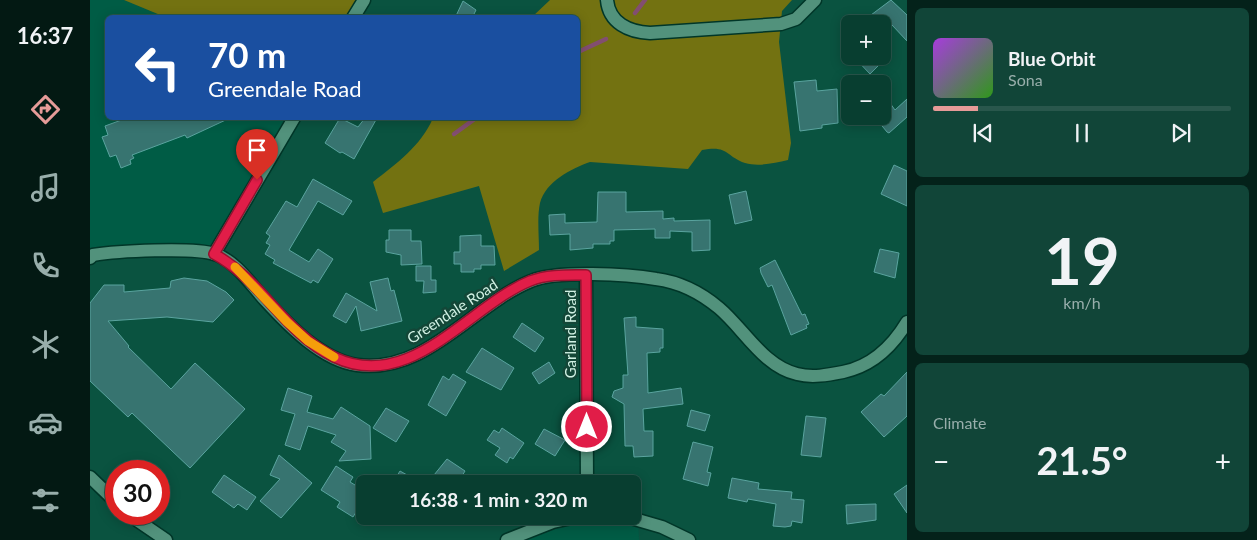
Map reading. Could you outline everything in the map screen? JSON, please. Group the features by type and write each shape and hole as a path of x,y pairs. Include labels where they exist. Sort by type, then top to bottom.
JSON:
{"street":[{"path":"355,15 364,0"},
{"path":"607,0 612,16 618,23 636,32 650,33 781,24 796,19 814,0"},
{"path":"214,254 293,120"},
{"name":"Greendale Road","path":"91,254 167,251 214,254 229,262 244,275 267,302 308,341 334,357 355,365 374,366 414,356 435,344 500,298 528,282 556,275 656,279 698,292 720,308 774,364 798,375 830,375 866,364 877,358 892,343 907,322"},
{"name":"Garland Road","path":"586,275 587,475"},
{"path":"90,477 105,491"},
{"path":"641,521 662,527 689,540"},
{"path":"144,525 166,540"},
{"path":"508,540 546,525"}],"shaded area":[{"path":"90,0 124,0 160,15 105,15 105,120 292,120 214,254 90,258"},
{"path":"124,0 364,0 356,15 160,15"},
{"path":"550,0 792,0 782,11 779,42 791,143 788,160 756,165 745,163 722,150 711,149 702,150 688,169 590,162 567,172 548,188 540,203 539,250 504,271 479,186 383,213 373,182 415,146 432,120 580,120 580,15 534,15"},
{"path":"551,525 638,525 639,540 507,540"}],"building":[{"path":"891,0 907,15 907,41 891,26 891,15 871,15"},
{"path":"463,1 476,10 474,15 456,15"},
{"path":"862,65 879,65 870,74"},
{"path":"816,80 817,91 837,89 838,123 822,125 822,128 800,131 794,82"},
{"path":"907,99 907,117 889,133 881,125 891,125 891,104 895,110"},
{"path":"122,120 226,120 187,138 185,135 132,155 134,158 130,160 131,164 121,168 116,155 110,157 102,137 108,135 105,126"},
{"path":"339,120 344,120 358,127 363,120 376,120 354,159 342,152 340,153 325,143"},
{"path":"894,165 907,171 907,206 881,194"},
{"path":"313,179 352,201 343,215 318,201 289,250 309,262 318,249 333,259 318,283 313,280 311,283 273,263 275,260 265,254 270,245 266,243 270,236 266,233 286,201 297,207"},
{"path":"746,191 752,220 735,224 729,195"},
{"path":"598,192 626,192 626,212 663,211 663,219 674,218 674,221 710,220 710,250 692,251 692,232 670,231 670,238 655,238 655,229 614,230 614,241 610,241 610,244 593,244 593,248 570,250 570,234 550,235 549,215 565,214 565,223 597,222"},
{"path":"389,230 411,230 411,241 421,241 422,264 401,265 401,255 386,252 386,240 389,240"},
{"path":"481,235 481,246 494,246 495,265 481,265 481,269 474,269 474,272 461,272 461,264 454,264 454,252 460,252 460,236"},
{"path":"880,249 899,253 895,278 874,272"},
{"path":"775,260 802,315 805,314 809,324 806,325 807,328 791,335 772,285 768,287 761,273 760,268"},
{"path":"416,266 431,266 431,280 436,280 436,292 423,293 424,281 416,281"},
{"path":"184,278 207,281 226,292 234,300 213,322 167,317 108,321 128,347 171,389 195,363 245,409 190,468 132,413 128,417 90,381 90,303 104,285 124,285 124,292 170,288 171,281"},
{"path":"388,278 391,291 394,290 402,321 361,331 356,306 346,323 333,316 346,293 377,311 370,282"},
{"path":"636,317 636,327 663,329 663,348 660,348 660,352 647,353 648,393 681,388 683,404 643,409 644,431 653,431 653,456 634,457 633,446 625,446 624,404 612,397 614,391 623,388 623,375 628,375 624,318"},
{"path":"522,323 544,338 535,352 513,337"},
{"path":"482,348 514,368 501,390 466,372"},
{"path":"549,362 555,373 539,384 532,373"},
{"path":"907,372 907,416 884,437 861,412 881,394 884,396"},
{"path":"453,374 466,382 446,416 428,405 443,376 449,380"},
{"path":"288,388 312,396 307,412 333,419 341,407 370,426 371,459 339,461 346,451 331,442 336,435 308,426 300,450 285,445 295,414 281,410"},
{"path":"386,408 409,421 396,442 373,428"},
{"path":"691,410 710,415 705,431 687,426"},
{"path":"806,416 826,418 821,457 801,455"},
{"path":"502,428 524,443 513,459 510,457 507,463 495,455 500,448 487,440 494,430 499,433"},
{"path":"544,429 565,440 555,456 535,444"},
{"path":"693,442 713,447 707,472 711,473 708,486 683,479"},
{"path":"279,455 312,483 281,518 260,501 280,479 270,475"},
{"path":"447,459 465,471 463,475 434,475"},
{"path":"336,466 353,477 350,482 356,486 356,512 353,517 337,507 340,502 321,490"},
{"path":"400,471 407,475 398,475"},
{"path":"224,475 256,497 247,510 238,504 234,508 212,492"},
{"path":"732,478 759,483 758,489 792,492 791,499 804,500 802,523 792,521 791,526 773,526 776,504 748,499 747,502 728,498"},
{"path":"907,485 907,513 894,494"},
{"path":"876,504 876,520 847,524 846,505"}],"waterway":[{"path":"635,13 645,0"},
{"path":"580,51 606,39"},
{"path":"454,134 473,120"}],"slow traffic":[{"path":"235,267 287,322 308,341 334,357"}],"route":[{"path":"257,180 214,254 229,262 244,275 267,302 308,341 334,357 355,365 374,366 414,356 468,322 500,298 528,282 541,277 556,275 586,275 587,427"}]}
